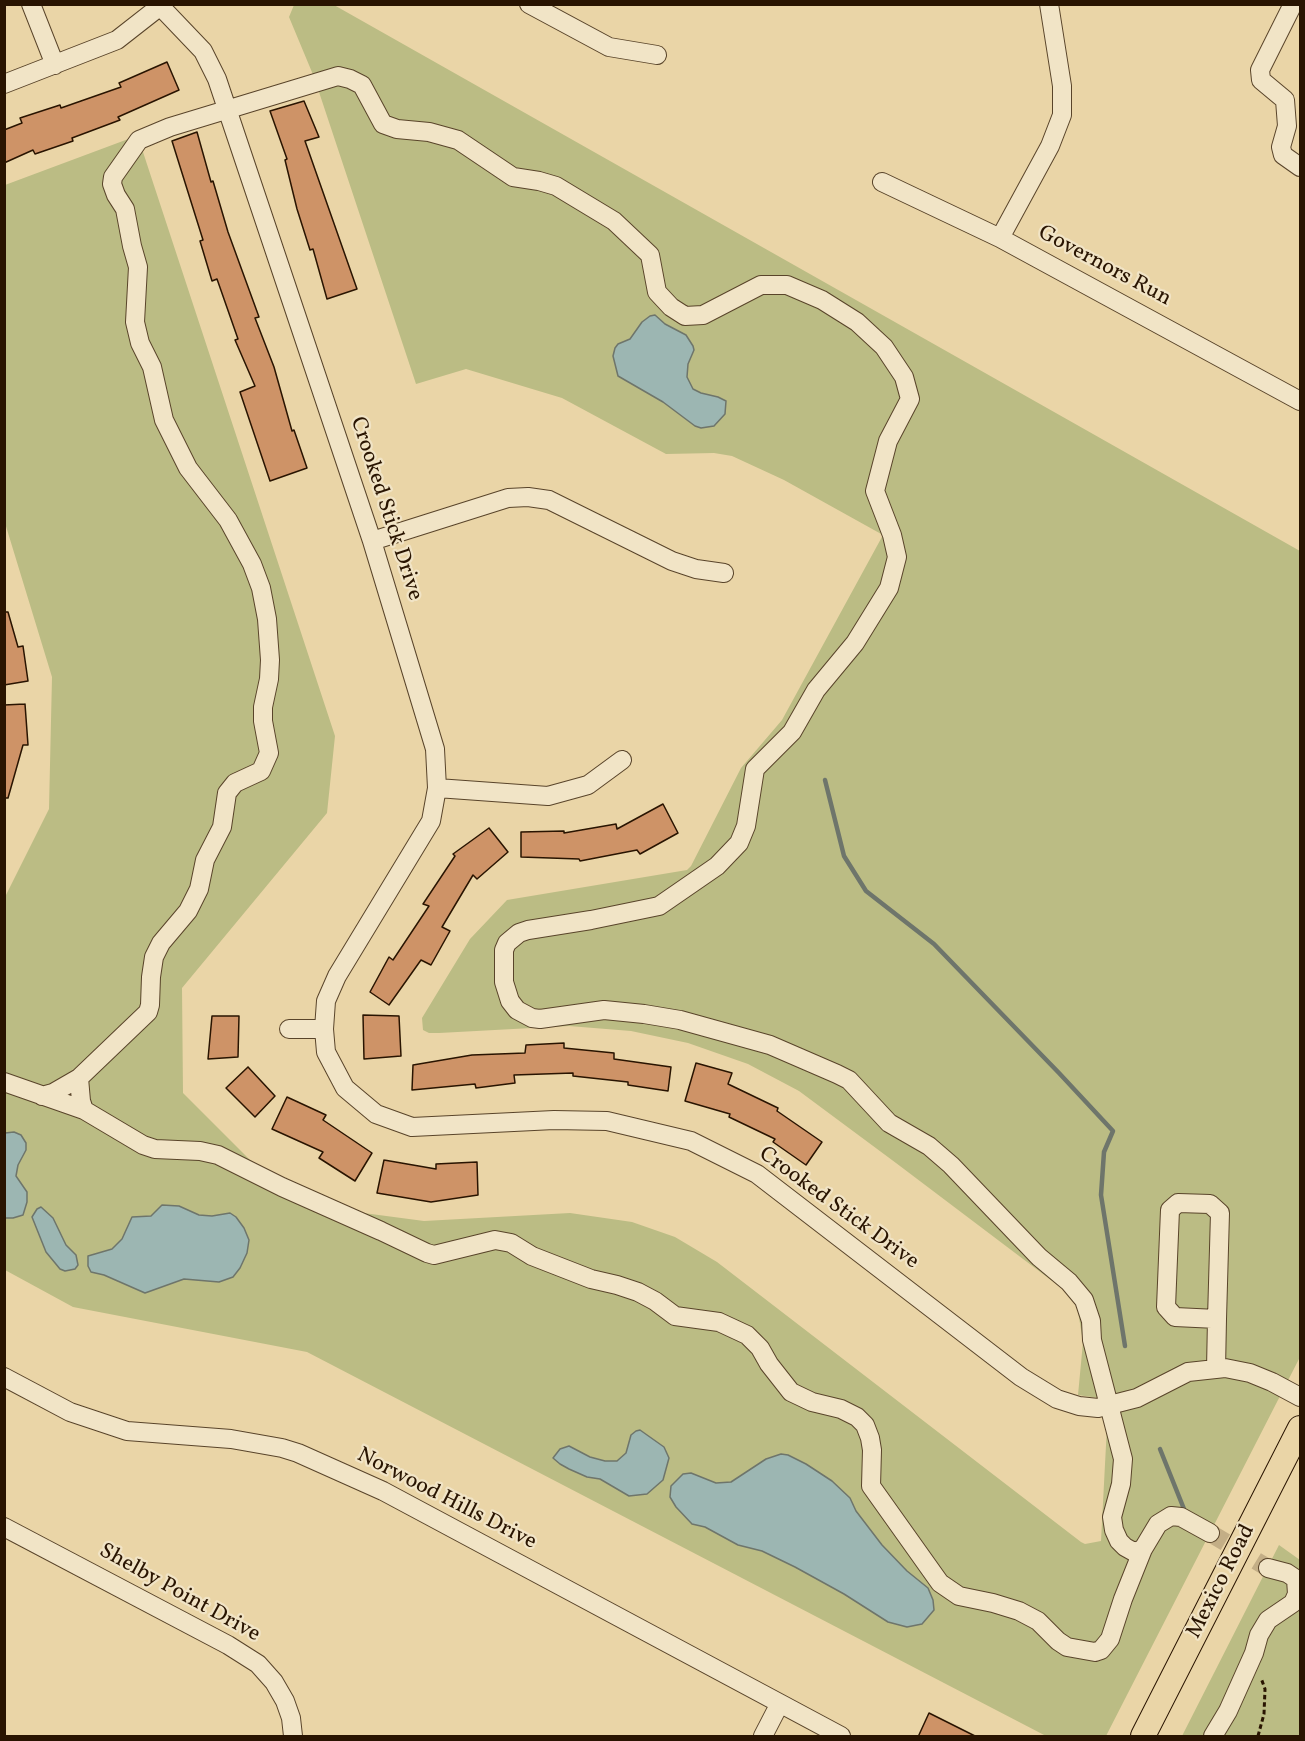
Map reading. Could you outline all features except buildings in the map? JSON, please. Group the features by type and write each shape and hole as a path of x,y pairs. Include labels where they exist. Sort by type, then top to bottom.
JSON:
{"main road":[{"name":"Mexico Road","path":"1143,1737 1300,1428"}],"street":[{"path":"31,4 55,65"},
{"path":"529,4 609,47 657,55"},
{"path":"1000,238 1050,146 1062,115 1062,86 1049,4"},
{"path":"1293,4 1260,70 1261,80 1285,100 1287,126 1281,147 1283,155 1300,167"},
{"path":"4,84 117,40 162,6"},
{"name":"Crooked Stick Drive","path":"162,6 203,51 217,79 372,541 435,749 437,788 431,821 337,976 326,1001 324,1029 326,1053 345,1088 376,1114 412,1127 554,1120 607,1121 691,1141 757,1174 1021,1377 1057,1399 1079,1406 1098,1408 1137,1398 1188,1372 1225,1368 1250,1373 1300,1397"},
{"path":"42,1096 53,1093 79,1078 148,1012 154,957 162,943 188,911 199,889 206,860 222,827 227,792 235,783 261,771 269,753 263,721 263,707 269,679 270,660 267,619 261,588 252,564 228,520 188,468 164,420 152,367 140,344 135,322 138,267 125,209 112,184 116,170 139,140 170,127 338,76 350,79 362,85 383,124 397,129 429,132 458,140 513,177 556,186 615,221 650,255 657,292 671,307 685,316 703,315 761,285 787,285 822,300 857,322 884,347 904,377 910,399 888,441 875,492 892,535 897,557 889,588 855,643 816,690 792,732 755,769 746,826 739,843 717,866 659,906 519,933 507,943 504,950 504,982 510,1001 517,1010 532,1018 540,1019 604,1010 680,1020 770,1046 849,1080 889,1123 929,1146 951,1165 1039,1257 1069,1282 1084,1300 1123,1459 1121,1484 1112,1517 1114,1530 1125,1547 1134,1552 1143,1549"},
{"name":"Governors Run","path":"882,182 1000,238 1300,401"},
{"path":"372,541 508,498 528,497 549,500 672,561 696,569 724,573"},
{"path":"437,788 548,796 588,785 622,760"},
{"path":"289,1029 324,1029"},
{"path":"79,1078 84,1110"},
{"path":"4,1082 84,1110 133,1140 154,1149 200,1151 218,1155 282,1187 427,1253 434,1255 495,1240 511,1243 532,1256 591,1279 638,1292 675,1316 719,1322 747,1335 760,1348 769,1364 791,1392 812,1402 841,1408 857,1417 865,1425 872,1450 871,1486 940,1583 959,1596 1019,1611 1038,1621 1067,1647 1095,1652 1101,1650 1110,1639 1143,1549 1158,1524 1171,1516 1180,1517 1210,1533"},
{"path":"1216,1369 1220,1213 1210,1204 1178,1203 1170,1210 1166,1307 1175,1317 1217,1319"},
{"name":"Norwood Hills Drive","path":"4,1377 70,1412 127,1431 231,1439 282,1448 306,1457 383,1491 842,1737"},
{"name":"Shelby Point Drive","path":"4,1527 228,1645 258,1664 274,1682 285,1701 291,1718 293,1737"},
{"path":"1213,1737 1228,1711 1254,1653 1259,1635 1268,1620 1293,1603 1297,1594 1296,1579 1287,1573 1268,1568"},
{"path":"763,1737 779,1705"}],"path":[{"path":"1254,1653 1264,1689 1264,1714 1258,1737"}],"green space":[{"path":"294,5 334,5 1300,551 1300,1357 1106,1736 1046,1736 307,1352 73,1307 5,1270 4,899 49,809 52,677 5,523 5,185 139,135 314,77 289,17","holes":["318,89 416,384 466,369 562,398 666,454 714,453 732,456 784,480 883,535 782,720 741,768 691,866 687,870 507,900 470,939 422,1018 423,1030 429,1033 439,1033 569,1026 631,1031 688,1043 748,1064 799,1091 896,1163 1076,1299 1083,1342 1078,1395 1105,1399 1107,1426 1101,1541 1085,1544 1081,1542 717,1262 675,1237 632,1222 570,1213 424,1221 356,1212 293,1185 250,1160 183,1093 182,988 327,813 335,736 141,146"]},
{"path":"1279,1545 1300,1560 1300,1736 1182,1736"}],"water":[{"path":"655,315 665,324 686,335 693,346 687,377 693,389 726,401 725,414 714,426 701,428 695,426 663,402 618,376 613,356 615,348 618,344 630,339 642,322"},
{"path":"14,1132 21,1135 26,1143 26,1150 18,1165 16,1176 27,1192 27,1202 23,1215 5,1218 5,1133"},
{"path":"162,1205 179,1206 199,1215 212,1216 230,1213 236,1217 249,1240 247,1253 233,1277 219,1282 184,1279 145,1293 104,1275 91,1272 88,1266 88,1256 112,1249 122,1239 132,1217 151,1216"},
{"path":"41,1207 53,1218 66,1245 76,1255 78,1265 75,1269 65,1271 60,1269 46,1252 32,1217"},
{"path":"640,1430 664,1447 669,1458 663,1480 647,1494 629,1496 600,1479 587,1477 569,1469 553,1458 560,1449 569,1446 590,1457 617,1461 626,1453 631,1435"},
{"path":"781,1454 806,1464 832,1481 850,1498 856,1511 882,1545 907,1571 928,1588 934,1610 922,1624 907,1627 888,1622 795,1567 762,1551 738,1545 705,1527 692,1524 670,1497 671,1486 683,1474 691,1473 716,1483 731,1482 766,1459"}],"waterway":[{"path":"825,780 844,856 866,891 934,944 1113,1131 1104,1152 1101,1195 1125,1346"},
{"path":"1160,1449 1184,1509"}],"tunnel":[{"path":"1210,1533 1268,1568"}]}
